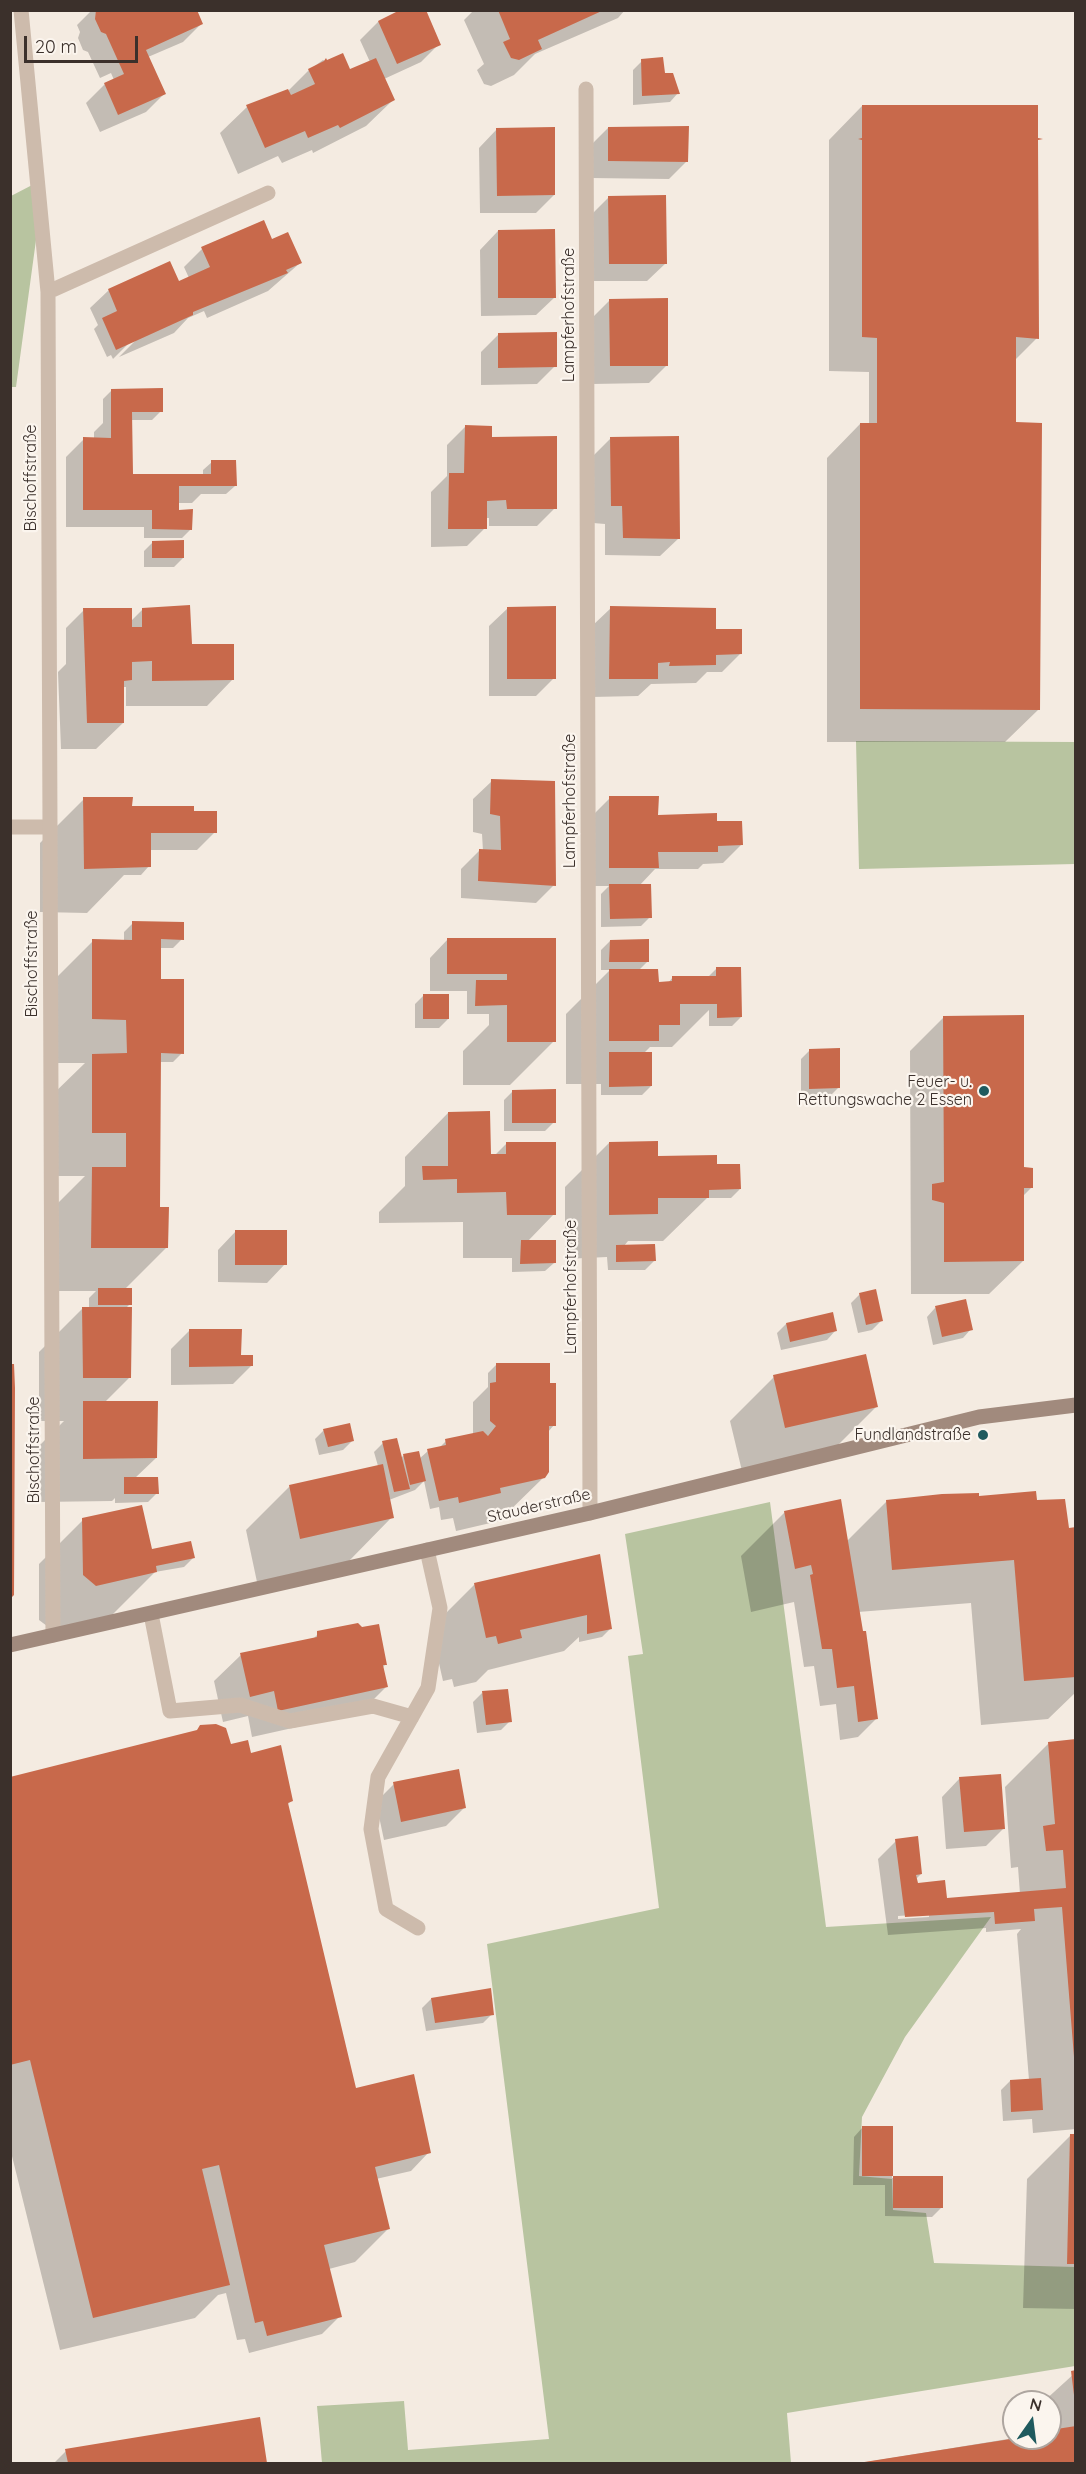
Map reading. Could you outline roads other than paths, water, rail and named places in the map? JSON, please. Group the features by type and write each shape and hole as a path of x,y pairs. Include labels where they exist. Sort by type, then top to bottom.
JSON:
{"main road":[{"name":"Stauderstraße","path":"10,1645 590,1513 979,1417 1076,1405"}],"street":[{"name":"Bischoffstraße","path":"21,10 48,292 52,1635"},
{"name":"Lampferhofstraße","path":"586,89 590,1513"},
{"path":"48,292 268,193"},
{"path":"10,827 50,827"},
{"path":"418,1928 386,1909 371,1829 378,1777 428,1688 440,1608 427,1550"},
{"path":"151,1614 170,1711 240,1705 290,1721 373,1706 412,1717"}],"place":[{"name":"Feuer- u. Rettungswache 2 Essen","path":"984,1091"},
{"name":"Fundlandstraße","path":"983,1435"}]}
